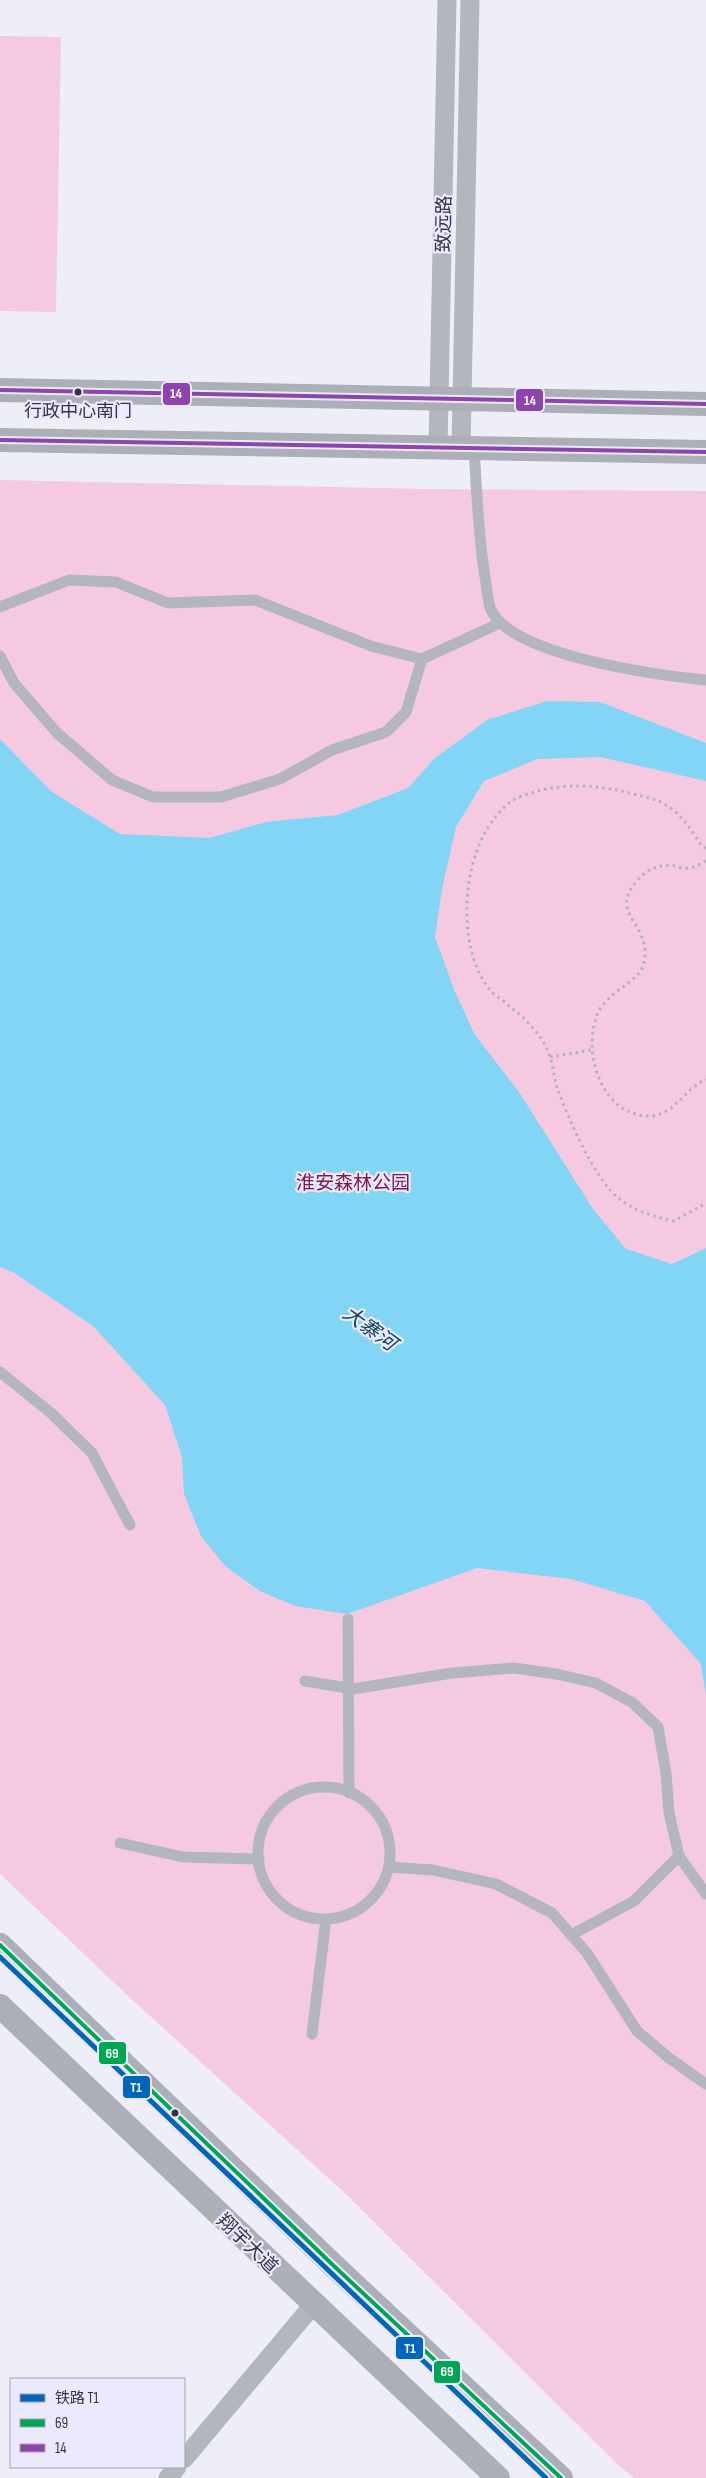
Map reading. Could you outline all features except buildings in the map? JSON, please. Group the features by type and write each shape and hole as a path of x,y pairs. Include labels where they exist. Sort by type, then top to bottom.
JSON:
{"main road":[{"path":"0,390 451,397 706,404"},
{"path":"0,440 706,452"},
{"path":"0,1946 335,2266 561,2478"},
{"name":"翔宇大道","path":"0,2006 313,2305 498,2478"}],"street":[{"name":"致远路","path":"447,0 451,397 458,449"},
{"path":"451,397 470,0"},
{"path":"458,449 481,552 490,609 500,623 530,643 593,662 706,680"},
{"path":"0,607 69,580 116,582 168,603 255,600 371,646 422,659 500,623"},
{"path":"0,656 14,683 57,733 112,780 153,797 220,797 280,779 332,750 386,732 406,712 422,659"},
{"path":"0,1372 51,1413 92,1453 130,1525"},
{"path":"348,1619 349,1793"},
{"path":"305,1681 349,1688 404,1682 452,1673 514,1668 556,1674 596,1683 633,1703 658,1727 669,1813 679,1856 706,1894"},
{"path":"313,1788 334,1788 349,1793 372,1808 384,1825 390,1846 389,1867 380,1887 366,1904 347,1915 326,1919 304,1916 284,1906 269,1890 260,1870 258,1848 263,1827 275,1809 292,1795 313,1788"},
{"path":"120,1843 183,1857 259,1858"},
{"path":"571,1935 634,1902 679,1856"},
{"path":"389,1867 433,1870 496,1884 552,1913 587,1953 637,2031 669,2058 706,2084"},
{"path":"312,2034 326,1919"},
{"path":"185,2458 313,2305"},
{"path":"168,2478 176,2468"}],"path":[{"path":"706,848 703,847 686,822 666,804 616,789 588,785 560,785 511,801 494,817 482,839 472,866 467,902 468,932 477,968 491,991 540,1035 550,1057 557,1089 583,1147 600,1177 620,1200 649,1216 674,1221 706,1202"},
{"path":"706,861 689,868 665,865 649,869 636,882 627,896 627,911 638,926 646,947 643,965 638,976 612,992 597,1014 591,1050 596,1070 607,1093 626,1112 651,1116 674,1108 700,1082 706,1080"},
{"path":"550,1057 591,1050"}],"green space":[{"path":"0,36 61,37 56,312 0,311"},
{"name":"淮安森林公园","path":"0,480 426,489 706,491 706,2478 634,2478 616,2463 346,2194 127,1995 0,1874"}],"water":[{"name":"大寨河","path":"547,701 600,702 706,743 706,781 600,757 538,759 484,781 456,827 442,889 435,937 455,992 475,1035 519,1092 593,1209 626,1249 672,1264 706,1248 706,1696 701,1664 645,1601 571,1579 477,1568 347,1614 295,1606 260,1591 225,1566 201,1536 184,1494 182,1457 165,1405 93,1326 14,1273 0,1267 0,739 52,792 120,834 210,838 266,822 338,815 408,788 435,758 487,720"}],"rail line":[{"name":"T1","path":"0,1957 546,2478"}],"transit line":[{"name":"14","path":"0,390 706,404"},
{"name":"14","path":"0,440 706,452"},
{"name":"69","path":"0,1945 335,2267 561,2478"}],"place":[{"name":"行政中心南门","path":"78,392"}]}
